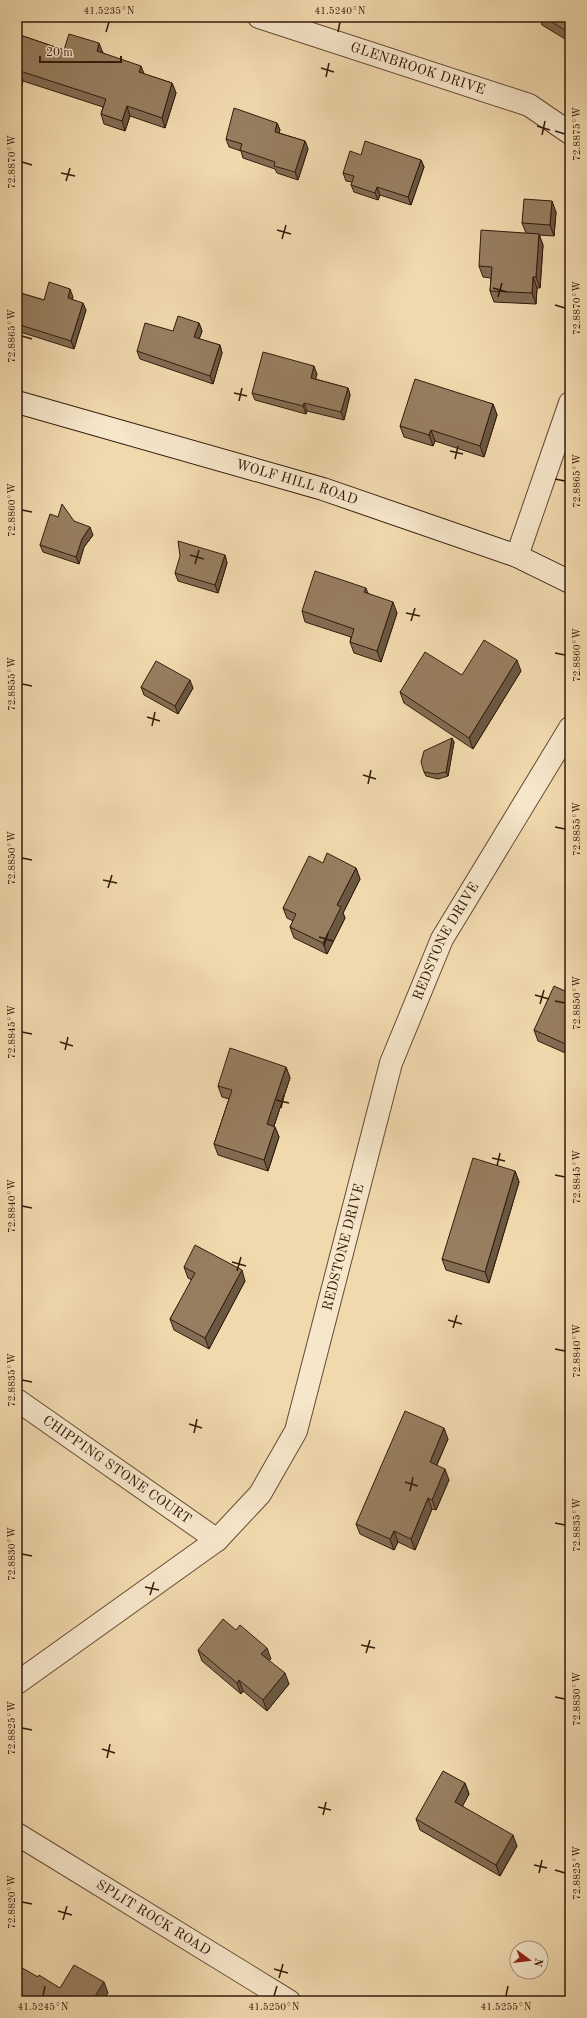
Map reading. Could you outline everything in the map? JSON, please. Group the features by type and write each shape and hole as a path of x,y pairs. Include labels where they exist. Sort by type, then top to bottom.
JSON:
{"street":[{"name":"GLENBROOK DRIVE","path":"258,17 529,105 570,133"},
{"name":"WOLF HILL ROAD","path":"17,402 323,489 517,556 570,582"},
{"path":"517,556 570,403"},
{"name":"REDSTONE DRIVE","path":"17,1683 217,1540 260,1494 296,1431 391,1064 442,939 570,728"},
{"name":"CHIPPING STONE COURT","path":"17,1400 217,1540"},
{"name":"SPLIT ROCK ROAD","path":"17,1834 289,2001"}],"building":[{"path":"543,17 570,17 570,33"},
{"path":"17,34 64,50 69,34 99,43 97,51 141,66 139,72 172,83 162,118 127,106 122,121 101,114 106,99 20,71 17,80"},
{"path":"234,108 277,123 275,132 305,141 295,172 274,166 275,162 240,150 242,144 226,139"},
{"path":"365,141 421,160 408,197 377,187 375,193 351,185 354,176 343,173 350,151 361,155"},
{"path":"524,199 552,201 550,225 522,223"},
{"path":"481,230 539,234 536,277 533,277 532,293 490,291 492,267 479,266"},
{"path":"49,282 70,289 68,298 83,303 71,341 17,324 17,292 44,300"},
{"path":"178,316 199,323 194,337 220,345 210,376 137,351 145,323 173,331"},
{"path":"263,352 314,366 311,378 348,388 341,412 304,403 303,406 252,393"},
{"path":"415,379 493,404 480,446 431,430 429,435 400,426"},
{"path":"62,504 74,521 90,527 82,539 76,557 40,545 50,514 58,517"},
{"path":"178,541 225,555 215,585 175,573 180,556"},
{"path":"315,571 366,588 364,592 393,602 377,651 350,642 354,629 302,611"},
{"path":"484,640 517,660 469,738 400,692 425,652 462,675"},
{"path":"156,661 190,680 175,706 141,687"},
{"path":"452,738 446,772 436,774 424,772 421,762 424,751"},
{"path":"327,853 356,868 337,905 341,907 323,943 290,927 296,914 283,908 309,856 323,863"},
{"path":"570,981 570,1046 534,1030 554,986 565,991"},
{"path":"230,1048 286,1067 267,1124 275,1127 264,1160 214,1144 232,1090 218,1086"},
{"path":"473,1158 515,1171 485,1272 442,1259"},
{"path":"195,1245 242,1270 205,1338 170,1319 195,1273 184,1267"},
{"path":"405,1411 444,1428 430,1462 445,1469 432,1500 428,1498 411,1539 394,1531 390,1539 356,1524"},
{"path":"223,1619 236,1630 240,1625 267,1648 261,1654 285,1673 263,1700 239,1680 237,1683 198,1650"},
{"path":"443,1771 465,1783 455,1802 513,1835 496,1865 416,1819"},
{"path":"17,1965 38,1977 39,1975 60,1988 74,1965 104,1982 92,2001 17,2001"}]}
